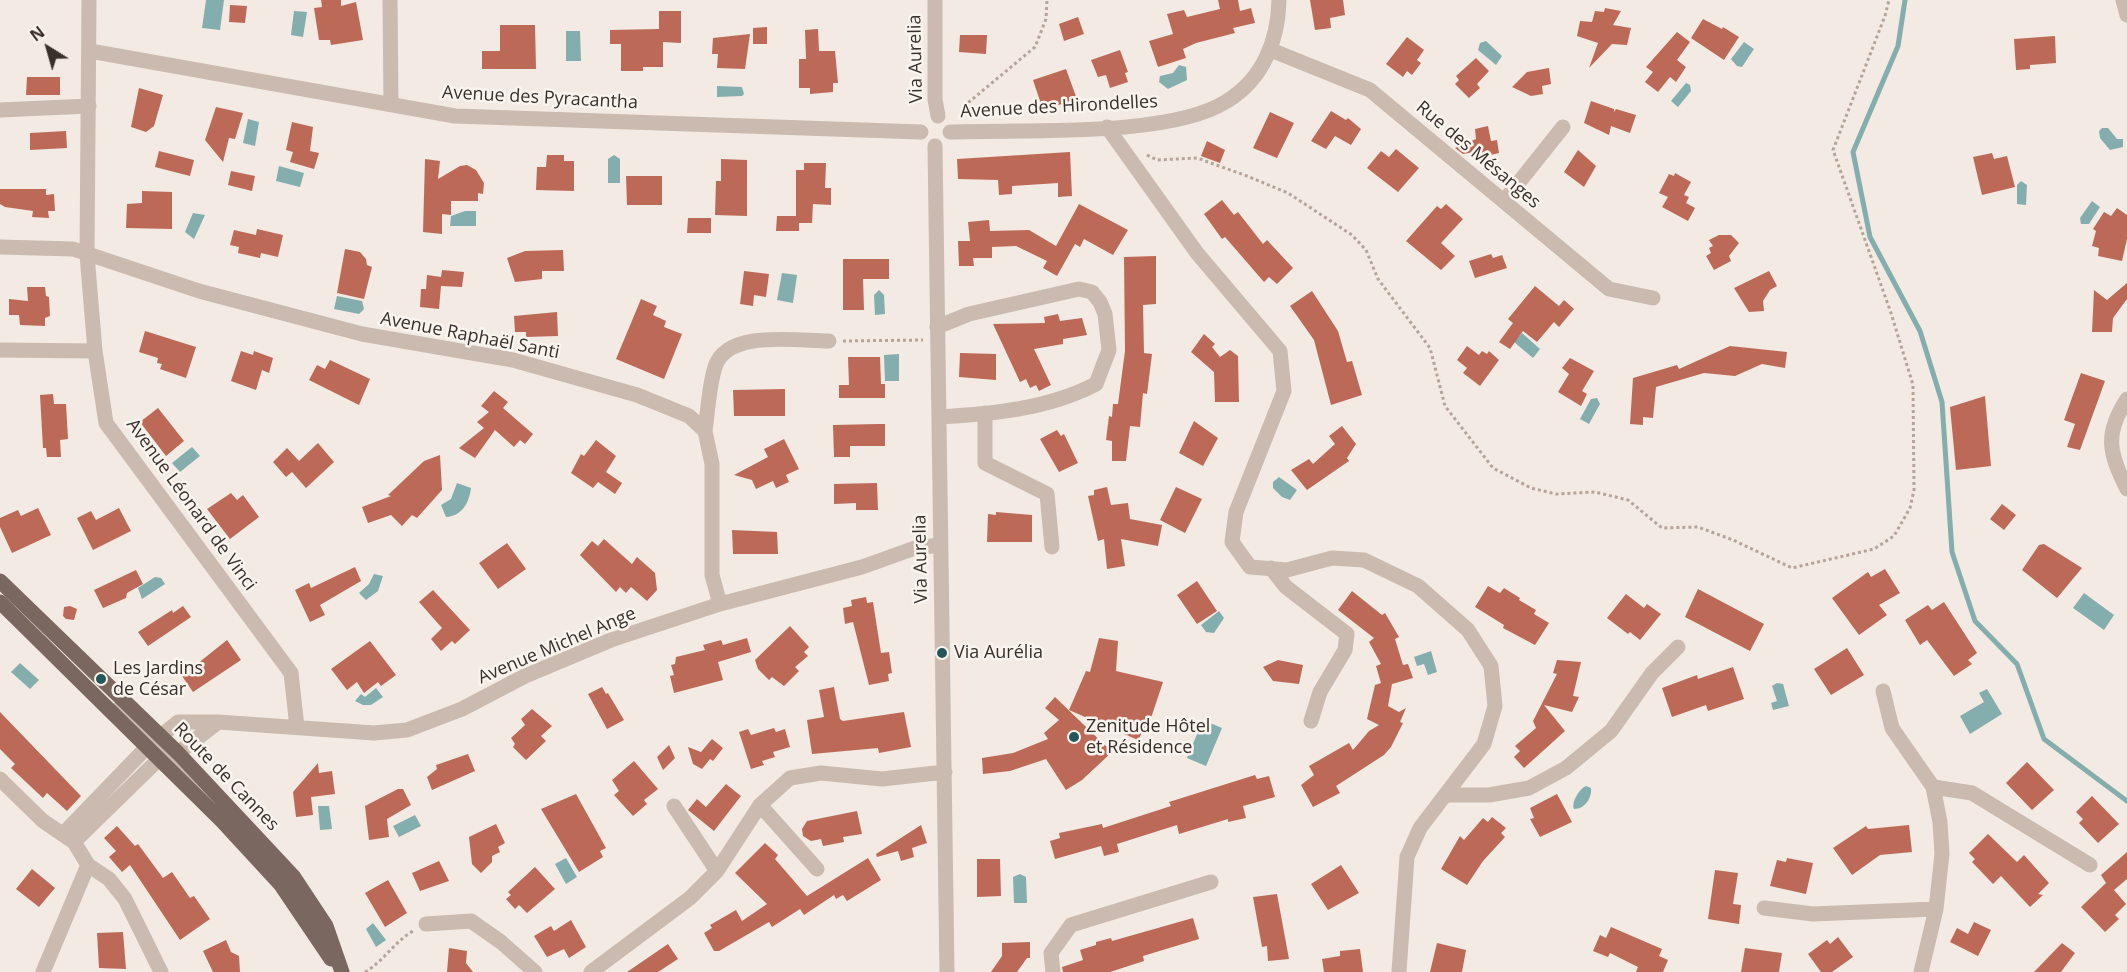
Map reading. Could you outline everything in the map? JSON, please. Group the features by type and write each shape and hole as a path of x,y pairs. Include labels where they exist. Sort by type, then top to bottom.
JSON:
{"main road":[{"name":"Route de Cannes","path":"0,581 168,756 281,885 341,972"},
{"name":"Route de Cannes","path":"0,602 99,699 153,741"},
{"name":"Route de Cannes","path":"168,756 232,811 294,876 326,926 341,972"}],"street":[{"name":"Avenue Léonard de Vinci","path":"89,0 87,255 96,351 106,423 291,673 297,727"},
{"path":"390,0 391,103"},
{"name":"Via Aurelia","path":"935,0 935,99 938,116"},
{"name":"Avenue des Hirondelles","path":"950,132 1107,127 1174,121 1227,101 1258,74 1271,50 1279,25 1279,0"},
{"path":"2123,0 2127,15"},
{"name":"Rue des Mésanges","path":"1271,50 1370,90 1609,289 1653,298"},
{"name":"Avenue des Pyracantha","path":"90,51 455,116 921,132"},
{"path":"0,110 89,106"},
{"path":"938,116 947,122 950,132 945,142 935,146 925,141 921,132 923,123 929,118 938,116"},
{"path":"1107,127 1197,253 1280,351 1284,391 1236,512 1232,542 1250,567 1287,570 1332,558 1365,560 1418,586 1468,630 1491,666 1495,706 1484,744 1420,828 1407,857 1398,972"},
{"path":"1503,201 1563,127"},
{"name":"Via Aurelia","path":"935,146 947,972"},
{"name":"Avenue Raphaël Santi","path":"0,247 73,249 199,291 362,334 513,360 637,395 689,416 705,431"},
{"path":"937,327 969,314 1079,289 1092,292 1100,302 1105,315 1109,350 1096,384 1068,398 985,413 939,417"},
{"path":"720,604 712,575 712,464 705,431 715,365 727,348 743,341 829,341"},
{"path":"0,350 96,351"},
{"path":"2127,399 2118,412 2110,439 2112,460 2127,489"},
{"path":"985,413 985,463 1047,494 1052,547"},
{"name":"Avenue Michel Ange","path":"69,838 153,741 178,722 218,722 374,733 407,730 462,709 525,676 611,640 720,604 861,567 915,548 940,545"},
{"path":"1271,568 1286,587 1347,634 1345,650 1320,692 1311,721"},
{"path":"1447,795 1489,795 1529,788 1566,768 1611,731 1652,673 1678,647"},
{"path":"1883,691 1892,728 1934,787 1942,854 1936,909 1921,972"},
{"path":"69,838 168,756 218,722"},
{"path":"591,972 690,898 717,871 760,805 790,778 820,774 882,779 945,772"},
{"path":"0,779 43,821 69,838 88,865 109,879 125,899 161,972"},
{"path":"1934,787 1972,793 2090,865"},
{"path":"760,805 817,869"},
{"path":"674,806 717,871"},
{"path":"43,972 88,865"},
{"path":"1053,972 1051,953 1071,926 1211,882"},
{"path":"1764,908 1813,914 1936,909"},
{"path":"426,924 471,921 501,942 535,972"}],"path":[{"path":"980,131 968,117 969,102 1035,47 1046,18 1047,0"},
{"path":"1123,149 1157,160 1197,158 1227,169 1288,193 1352,235 1366,250 1378,279 1430,348 1445,405 1493,468 1531,488 1556,494 1595,492 1628,500 1662,528 1698,527 1733,540 1792,568 1874,549 1894,536 1910,508 1914,490 1913,385 1891,313 1833,150 1889,0"},
{"path":"829,341 916,340"},
{"path":"365,972 393,949 400,939 426,924"}],"water":[{"path":"206,0 224,0 220,30 202,28"},
{"path":"294,11 307,12 303,37 291,35"},
{"path":"566,31 580,31 581,61 566,61"},
{"path":"1486,41 1502,56 1496,65 1478,50 1480,43"},
{"path":"1744,42 1754,49 1742,67 1737,66 1731,59"},
{"path":"1179,65 1186,67 1187,80 1168,89 1159,82 1160,76 1173,73"},
{"path":"1686,83 1690,85 1691,91 1678,107 1671,101"},
{"path":"717,86 742,87 744,94 717,97"},
{"path":"248,119 259,122 255,146 243,143"},
{"path":"2102,128 2108,128 2117,139 2123,139 2123,147 2110,150 2100,138 2099,131"},
{"path":"614,155 620,159 620,183 608,183 608,159"},
{"path":"279,166 304,173 300,187 276,181"},
{"path":"2021,181 2027,185 2026,205 2017,204 2017,185"},
{"path":"2092,201 2100,207 2089,224 2081,224 2080,218"},
{"path":"465,211 476,211 476,226 450,226 451,216"},
{"path":"193,213 205,215 194,239 185,232"},
{"path":"782,273 797,275 793,303 777,300"},
{"path":"879,290 884,295 885,314 875,315 874,295"},
{"path":"337,296 362,301 364,309 359,314 334,309"},
{"path":"1522,333 1540,349 1533,358 1514,342"},
{"path":"899,354 899,381 885,381 884,355"},
{"path":"1597,398 1600,404 1589,424 1580,419 1591,399"},
{"path":"192,447 200,456 180,472 172,463"},
{"path":"1279,477 1297,490 1290,500 1282,497 1273,488 1273,482"},
{"path":"457,483 471,488 468,499 464,508 446,517 441,505 451,499"},
{"path":"374,574 383,576 378,591 366,600 359,593 369,584"},
{"path":"155,577 161,578 165,584 142,599 138,588"},
{"path":"2084,593 2114,615 2104,630 2073,608"},
{"path":"1219,611 1224,618 1214,633 1206,632 1201,625"},
{"path":"1431,651 1437,672 1428,675 1424,664 1417,666 1414,657"},
{"path":"20,663 39,680 30,689 11,672"},
{"path":"1777,683 1783,684 1789,706 1773,710 1771,703 1777,701 1772,686"},
{"path":"376,688 383,697 371,705 363,705 355,701 361,694 365,697"},
{"path":"1987,689 2002,714 1970,734 1960,716 1984,702 1979,693"},
{"path":"1203,720 1222,728 1206,766 1187,758"},
{"path":"1586,786 1591,788 1589,799 1578,809 1574,809 1576,796"},
{"path":"318,806 329,806 332,829 320,830"},
{"path":"415,815 421,826 399,837 393,826"},
{"path":"566,858 577,877 566,884 555,864"},
{"path":"1020,874 1026,877 1027,903 1014,903 1013,877"},
{"path":"373,923 386,940 376,947 366,929"}],"building":[{"path":"321,0 341,0 341,6 356,2 363,40 331,45 330,40 319,40 314,8 322,7"},
{"path":"1218,0 1238,0 1240,11 1251,8 1255,23 1233,28 1235,33 1196,43 1183,49 1186,58 1158,67 1149,41 1173,34 1167,14 1184,10 1187,17 1220,9"},
{"path":"1310,0 1343,0 1345,15 1330,18 1331,28 1315,30"},
{"path":"230,5 247,6 245,23 229,22"},
{"path":"1605,8 1621,11 1613,25 1631,28 1627,45 1612,44 1589,68 1598,43 1577,36 1580,21 1592,22 1595,11 1604,12"},
{"path":"659,11 681,11 681,43 663,42 663,67 643,67 643,71 621,71 621,44 610,44 610,30 659,29"},
{"path":"1078,17 1084,34 1064,41 1059,24"},
{"path":"1703,19 1739,37 1724,60 1691,38"},
{"path":"500,25 535,25 536,69 482,69 482,51 500,51"},
{"path":"767,27 767,44 753,44 753,28"},
{"path":"818,29 819,51 835,51 838,83 833,83 833,92 810,94 810,88 799,88 799,59 806,59 805,30"},
{"path":"1677,32 1690,42 1677,60 1686,67 1676,82 1670,77 1658,92 1645,82 1653,72 1646,67"},
{"path":"750,34 745,69 717,68 718,54 712,54 713,38"},
{"path":"960,35 987,35 986,54 959,52"},
{"path":"2055,36 2056,63 2030,65 2030,69 2016,70 2014,39"},
{"path":"1407,37 1424,50 1417,60 1421,63 1412,75 1407,71 1403,77 1386,64"},
{"path":"1120,50 1128,72 1125,73 1128,82 1110,88 1106,75 1098,77 1091,60"},
{"path":"1476,58 1489,71 1477,84 1480,88 1469,98 1455,84 1459,80 1456,76"},
{"path":"1549,68 1551,84 1542,86 1543,94 1531,96 1512,87 1527,72"},
{"path":"1066,69 1077,99 1043,110 1033,80"},
{"path":"27,77 60,77 60,95 26,95"},
{"path":"139,88 163,95 154,126 146,132 131,127"},
{"path":"1591,101 1614,109 1614,112 1616,109 1636,115 1630,133 1611,126 1609,135 1584,123"},
{"path":"216,107 243,113 235,139 229,138 223,162 205,140"},
{"path":"1331,111 1346,120 1348,118 1361,129 1351,145 1335,136 1326,149 1311,141"},
{"path":"1270,112 1294,123 1277,158 1253,148"},
{"path":"292,122 313,127 310,151 319,153 314,169 290,162 293,152 286,150"},
{"path":"1488,126 1491,141 1497,140 1499,153 1481,157 1480,151 1463,154 1455,148 1476,139 1475,129"},
{"path":"66,131 67,148 30,150 30,133"},
{"path":"1207,141 1225,150 1220,163 1201,156"},
{"path":"1396,149 1419,168 1398,192 1367,168 1381,151 1389,157"},
{"path":"1578,150 1596,166 1584,187 1564,172"},
{"path":"159,151 194,160 190,176 155,167"},
{"path":"1070,152 1072,196 1058,197 1058,183 1012,186 1012,194 999,195 998,180 958,179 957,159"},
{"path":"1992,153 1994,159 2007,156 2015,187 1982,195 1973,157"},
{"path":"547,155 564,155 564,161 574,161 574,191 536,190 537,167 546,167"},
{"path":"425,159 440,161 438,179 460,166 467,165 476,170 484,183 483,194 478,193 478,201 451,201 451,215 442,214 442,234 423,232"},
{"path":"721,159 747,160 747,216 715,215 716,181 721,181"},
{"path":"804,163 826,163 825,188 831,188 831,205 813,204 812,223 799,223 799,231 776,231 777,216 796,216 796,170 804,170"},
{"path":"231,171 255,176 252,191 228,185"},
{"path":"1675,173 1691,182 1684,195 1689,197 1686,203 1695,208 1688,221 1662,207 1668,197 1659,193 1669,174 1674,176"},
{"path":"626,176 662,176 662,205 627,205"},
{"path":"0,189 46,189 46,195 54,194 55,211 48,211 49,218 32,217 33,211 5,207 0,204"},
{"path":"142,191 172,192 172,229 126,228 127,204 142,203"},
{"path":"1222,200 1234,215 1238,212 1263,244 1267,240 1293,268 1277,284 1269,277 1264,282 1225,237 1222,239 1204,214"},
{"path":"1079,204 1128,230 1113,255 1084,239 1080,247 1075,244 1057,276 1043,268 1047,261 1016,246 992,247 992,258 973,258 974,266 959,266 958,241 970,241 968,222 989,220 990,231 1029,230 1056,246"},
{"path":"1446,204 1463,219 1441,243 1455,256 1441,270 1406,241 1437,206 1441,209"},
{"path":"2117,208 2127,215 2127,239 2122,261 2098,256 2099,248 2092,246 2096,231 2093,229 2104,212 2111,216"},
{"path":"688,218 711,218 711,233 687,233"},
{"path":"257,229 283,235 278,257 261,253 260,258 238,253 239,247 230,245 234,230 256,235"},
{"path":"1719,235 1731,235 1739,243 1729,256 1731,261 1714,270 1706,256 1711,253 1709,248 1713,246 1709,240"},
{"path":"345,249 360,252 366,259 367,265 372,267 364,299 337,293"},
{"path":"563,250 564,271 542,271 542,279 515,282 507,258 525,251"},
{"path":"1491,254 1493,258 1502,255 1507,268 1475,278 1469,261"},
{"path":"1156,256 1156,304 1143,305 1144,353 1152,354 1147,394 1143,393 1140,427 1130,426 1126,461 1112,461 1112,441 1106,440 1113,404 1118,404 1125,351 1124,257"},
{"path":"843,259 889,259 889,279 863,279 864,310 843,310"},
{"path":"442,270 464,272 462,287 441,286 439,309 420,307 421,289 426,289 427,275 441,277"},
{"path":"744,271 769,274 766,297 754,295 753,306 740,304"},
{"path":"1769,271 1777,286 1770,290 1763,301 1764,311 1749,312 1734,288"},
{"path":"2127,283 2127,299 2113,318 2112,332 2092,332 2094,290 2107,300"},
{"path":"1535,286 1559,306 1564,300 1574,309 1559,327 1554,322 1537,342 1523,331 1510,349 1499,342 1513,323 1508,319"},
{"path":"27,287 45,287 46,296 49,297 50,316 45,318 45,326 20,325 19,315 9,315 9,299 28,301"},
{"path":"1312,291 1338,331 1347,362 1352,361 1362,395 1331,405 1314,340 1290,306"},
{"path":"641,299 657,306 653,315 666,321 664,327 682,334 664,379 616,359"},
{"path":"557,312 558,336 526,337 526,332 515,332 514,316"},
{"path":"1058,314 1060,321 1082,318 1087,335 1063,339 1063,344 1034,349 1051,385 1039,391 1036,385 1030,388 1026,379 1020,382 993,324 1045,323 1044,317"},
{"path":"145,331 196,347 186,378 160,369 162,364 157,363 158,358 139,352"},
{"path":"1204,334 1215,344 1212,347 1220,357 1230,350 1238,356 1239,402 1215,402 1214,372 1191,352"},
{"path":"1467,346 1479,355 1482,351 1487,354 1489,351 1499,360 1480,386 1463,373 1467,368 1457,360"},
{"path":"1730,346 1787,352 1785,368 1762,364 1735,376 1704,373 1656,387 1653,418 1643,417 1643,425 1630,424 1633,378 1677,365 1679,369"},
{"path":"241,351 253,355 254,351 273,358 269,373 262,370 256,390 231,381"},
{"path":"960,353 996,354 996,380 959,377"},
{"path":"848,357 880,357 881,384 885,384 885,398 839,398 839,385 849,385"},
{"path":"1570,358 1594,371 1582,391 1587,394 1581,406 1558,392 1569,374 1562,368"},
{"path":"330,360 370,379 359,405 309,380 317,365 325,369"},
{"path":"2081,373 2105,381 2080,450 2067,447 2075,424 2064,420"},
{"path":"785,389 785,416 734,416 733,390"},
{"path":"494,391 508,402 503,408 533,434 525,444 520,440 514,447 495,430 475,458 459,448 484,428 477,422 489,412 481,406"},
{"path":"53,394 54,404 66,404 68,439 60,440 61,457 47,457 46,448 43,448 40,395"},
{"path":"1985,396 1991,466 1956,470 1950,407"},
{"path":"158,408 184,441 166,456 140,422"},
{"path":"1194,421 1218,438 1203,466 1179,453"},
{"path":"885,424 885,446 850,446 850,457 834,457 833,425"},
{"path":"1342,426 1356,444 1347,458 1349,461 1307,490 1291,470 1309,459 1313,464 1335,444 1329,436"},
{"path":"1057,430 1061,436 1064,434 1078,463 1059,472 1040,439"},
{"path":"784,439 799,469 786,475 789,482 776,488 773,481 756,489 752,480 734,475 768,457 764,449"},
{"path":"596,440 616,456 606,472 622,483 615,494 598,482 593,488 571,473 581,454 584,456"},
{"path":"318,443 334,462 306,488 292,472 286,477 273,462 287,448 299,461"},
{"path":"440,455 442,490 417,518 412,515 402,526 391,515 368,523 362,507 391,496 388,495 424,461"},
{"path":"877,483 878,510 856,510 856,503 834,504 834,484"},
{"path":"1107,487 1111,505 1128,503 1130,519 1162,525 1158,546 1121,539 1125,566 1107,569 1104,539 1098,541 1088,496 1094,495 1094,490"},
{"path":"1176,487 1202,499 1185,533 1160,520"},
{"path":"231,493 237,500 243,495 259,517 230,539 207,509"},
{"path":"2002,504 2016,515 2004,530 1990,519"},
{"path":"38,508 51,535 12,553 0,527 0,518 18,510 21,516"},
{"path":"119,508 131,531 93,550 77,518 91,511 96,520"},
{"path":"996,512 1032,515 1032,542 987,542 988,514 996,515"},
{"path":"732,530 777,532 778,554 733,554"},
{"path":"604,539 632,564 637,557 655,573 657,590 647,601 631,587 626,593 620,587 616,592 580,555 592,541 598,546"},
{"path":"507,543 526,569 498,589 479,563"},
{"path":"2044,544 2082,568 2057,598 2022,570 2039,545"},
{"path":"355,567 361,581 320,605 325,615 310,622 295,590 309,583 311,588"},
{"path":"1885,569 1900,593 1879,605 1887,615 1859,635 1832,598 1868,572 1871,577"},
{"path":"136,570 143,584 127,593 126,598 103,608 94,590"},
{"path":"1197,581 1217,611 1197,624 1177,595"},
{"path":"1488,586 1500,593 1504,588 1536,610 1534,614 1549,623 1535,645 1503,628 1504,625 1475,607"},
{"path":"1698,589 1764,624 1750,651 1685,617"},
{"path":"433,590 470,630 455,644 452,641 441,651 431,639 442,628 419,602"},
{"path":"1352,591 1382,615 1385,613 1399,637 1395,639 1403,665 1408,664 1413,678 1392,684 1388,706 1399,712 1406,708 1400,722 1403,723 1391,747 1384,755 1336,786 1340,793 1313,807 1301,785 1314,775 1309,766 1349,743 1353,750 1369,731 1379,725 1367,719 1375,685 1381,683 1376,666 1381,664 1369,642 1374,638 1338,610"},
{"path":"1626,594 1644,608 1647,604 1661,614 1640,640 1607,618"},
{"path":"866,597 867,603 873,602 881,653 889,652 892,673 888,674 889,681 869,685 853,622 845,624 843,608 852,606 851,600"},
{"path":"1944,602 1977,653 1968,660 1972,664 1954,676 1927,640 1920,645 1905,620 1928,605 1932,610"},
{"path":"70,606 77,609 74,620 63,616 64,607"},
{"path":"183,606 191,617 148,646 138,632 172,610 173,613"},
{"path":"790,626 809,647 804,652 808,656 795,667 799,671 784,686 772,677 769,680 758,669 755,660"},
{"path":"747,638 751,652 718,662 723,680 674,693 670,676 674,675 671,665 675,664 676,657 705,650 703,645 721,640 723,645"},
{"path":"1099,638 1118,641 1116,671 1163,682 1152,715 1138,740 1069,710 1086,671 1090,672"},
{"path":"227,640 241,660 193,692 182,676"},
{"path":"370,641 396,675 381,686 378,682 364,693 357,682 347,690 331,669"},
{"path":"1847,648 1864,675 1831,695 1814,669"},
{"path":"1278,660 1303,665 1299,684 1273,681 1263,667"},
{"path":"1557,660 1581,662 1573,696 1579,697 1572,712 1544,705 1565,731 1524,768 1514,757 1520,751 1515,746 1536,728 1533,721 1557,674 1553,673"},
{"path":"1733,667 1744,699 1708,711 1706,705 1672,717 1662,688 1697,675 1698,679"},
{"path":"602,687 624,720 607,729 588,694"},
{"path":"834,687 840,719 843,721 904,712 911,747 879,753 878,748 812,754 807,720 824,717 819,690"},
{"path":"1055,697 1112,752 1082,780 1066,790 1046,759 1010,771 983,774 982,758 1013,753 1048,739 1044,733 1059,720 1045,708"},
{"path":"532,709 552,726 541,736 546,741 526,760 513,747 515,744 511,738 525,725 521,719"},
{"path":"0,712 81,796 67,811 47,793 43,798 11,768 15,764 0,749"},
{"path":"774,728 776,732 785,729 790,747 773,752 775,757 762,761 764,765 751,769 739,732 748,729 751,735"},
{"path":"712,739 723,748 713,761 710,759 702,769 693,764 688,747 701,752"},
{"path":"669,745 675,758 663,770 657,757"},
{"path":"468,754 475,771 432,790 427,777 437,769 436,765"},
{"path":"634,761 658,789 644,800 647,804 633,816 614,795 619,791 612,780"},
{"path":"2027,762 2054,790 2032,810 2006,783"},
{"path":"318,763 319,773 332,771 335,794 311,797 313,815 296,817 293,792"},
{"path":"1255,775 1257,779 1269,776 1275,797 1243,806 1246,818 1228,822 1228,819 1179,834 1177,825 1117,844 1119,852 1104,856 1101,846 1055,859 1050,841 1060,838 1059,833 1102,824 1103,828 1171,806 1169,802"},
{"path":"726,784 741,796 714,831 688,810 697,799 706,807"},
{"path":"398,789 403,789 411,805 387,819 389,837 369,840 365,806"},
{"path":"576,794 606,848 600,851 603,857 579,872 541,809"},
{"path":"1557,794 1572,822 1540,837 1530,819 1534,818 1530,808"},
{"path":"2092,796 2119,824 2098,843 2079,823 2083,819 2076,812"},
{"path":"857,811 862,834 843,837 844,842 823,846 821,839 811,841 803,836 802,829 807,821"},
{"path":"1492,817 1506,828 1501,833 1505,837 1483,861 1467,885 1441,869 1460,836 1464,840 1483,818 1488,822"},
{"path":"496,824 505,843 498,847 500,852 492,856 492,862 481,873 472,864 469,837"},
{"path":"921,825 927,843 912,848 914,857 901,861 898,851 877,857 876,854"},
{"path":"1909,825 1912,852 1880,855 1852,875 1833,848 1866,826 1868,829"},
{"path":"117,826 135,846 138,844 163,878 172,872 190,898 194,896 210,919 180,940 130,865 122,872 109,857 116,851 104,838"},
{"path":"1988,834 2017,862 2024,855 2049,883 2038,894 2043,895 2030,907 2001,876 1993,884 1972,862 1975,859 1969,853"},
{"path":"765,843 778,855 775,859 807,896 868,858 881,880 847,901 843,895 836,899 834,895 804,915 800,909 772,927 769,922 719,951 714,951 704,933 712,928 710,925 736,910 742,921 767,904 735,873"},
{"path":"2127,852 2127,879 2114,890 2126,904 2115,915 2119,919 2105,932 2081,907 2106,883 2101,875"},
{"path":"1787,858 1813,863 1806,894 1770,886 1777,860 1786,862"},
{"path":"977,859 1000,859 1001,896 977,897"},
{"path":"439,861 449,881 420,891 412,873"},
{"path":"1341,865 1359,893 1328,910 1311,884"},
{"path":"535,867 555,889 527,913 519,905 515,909 506,899 511,895 508,892"},
{"path":"32,869 55,888 39,907 16,889"},
{"path":"1715,870 1738,873 1733,904 1741,905 1739,924 1708,919"},
{"path":"388,880 407,913 385,927 365,893"},
{"path":"1277,894 1289,959 1268,961 1267,946 1262,947 1253,897"},
{"path":"1193,918 1199,939 1143,956 1144,961 1110,972 1063,972 1062,967 1083,960 1080,950 1096,945 1096,942 1111,938 1112,941"},
{"path":"571,920 586,947 569,958 564,949 547,957 534,936 551,926 554,931"},
{"path":"1974,922 1991,930 1978,956 1950,942 1957,928 1968,934"},
{"path":"1611,927 1662,949 1659,956 1668,960 1663,972 1636,972 1638,967 1610,953 1608,957 1593,951 1600,935 1606,938"},
{"path":"123,932 126,969 99,968 97,933"},
{"path":"1838,937 1853,957 1832,972 1821,972 1808,954 1827,940 1830,944"},
{"path":"226,940 231,952 239,956 240,972 213,972 203,951"},
{"path":"1030,942 1030,958 1027,958 1017,972 991,972 1002,956 1002,943"},
{"path":"1437,943 1466,950 1462,972 1430,972"},
{"path":"2062,943 2075,953 2061,972 2034,972"},
{"path":"668,944 678,959 658,972 627,972"},
{"path":"449,948 467,951 466,963 473,972 447,972"},
{"path":"1745,948 1782,953 1779,972 1741,972"},
{"path":"1360,949 1363,972 1324,972 1322,959 1340,956 1340,951"}],"waterway":[{"path":"1905,0 1898,46 1853,152 1870,237 1920,331 1942,402 1952,552 1975,621 2017,664 2044,739 2127,801"}],"place":[{"name":"Via Aurélia","path":"942,653"},
{"name":"Les Jardins de César","path":"101,679"},
{"name":"Zenitude Hôtel et Résidence","path":"1074,737"}]}
